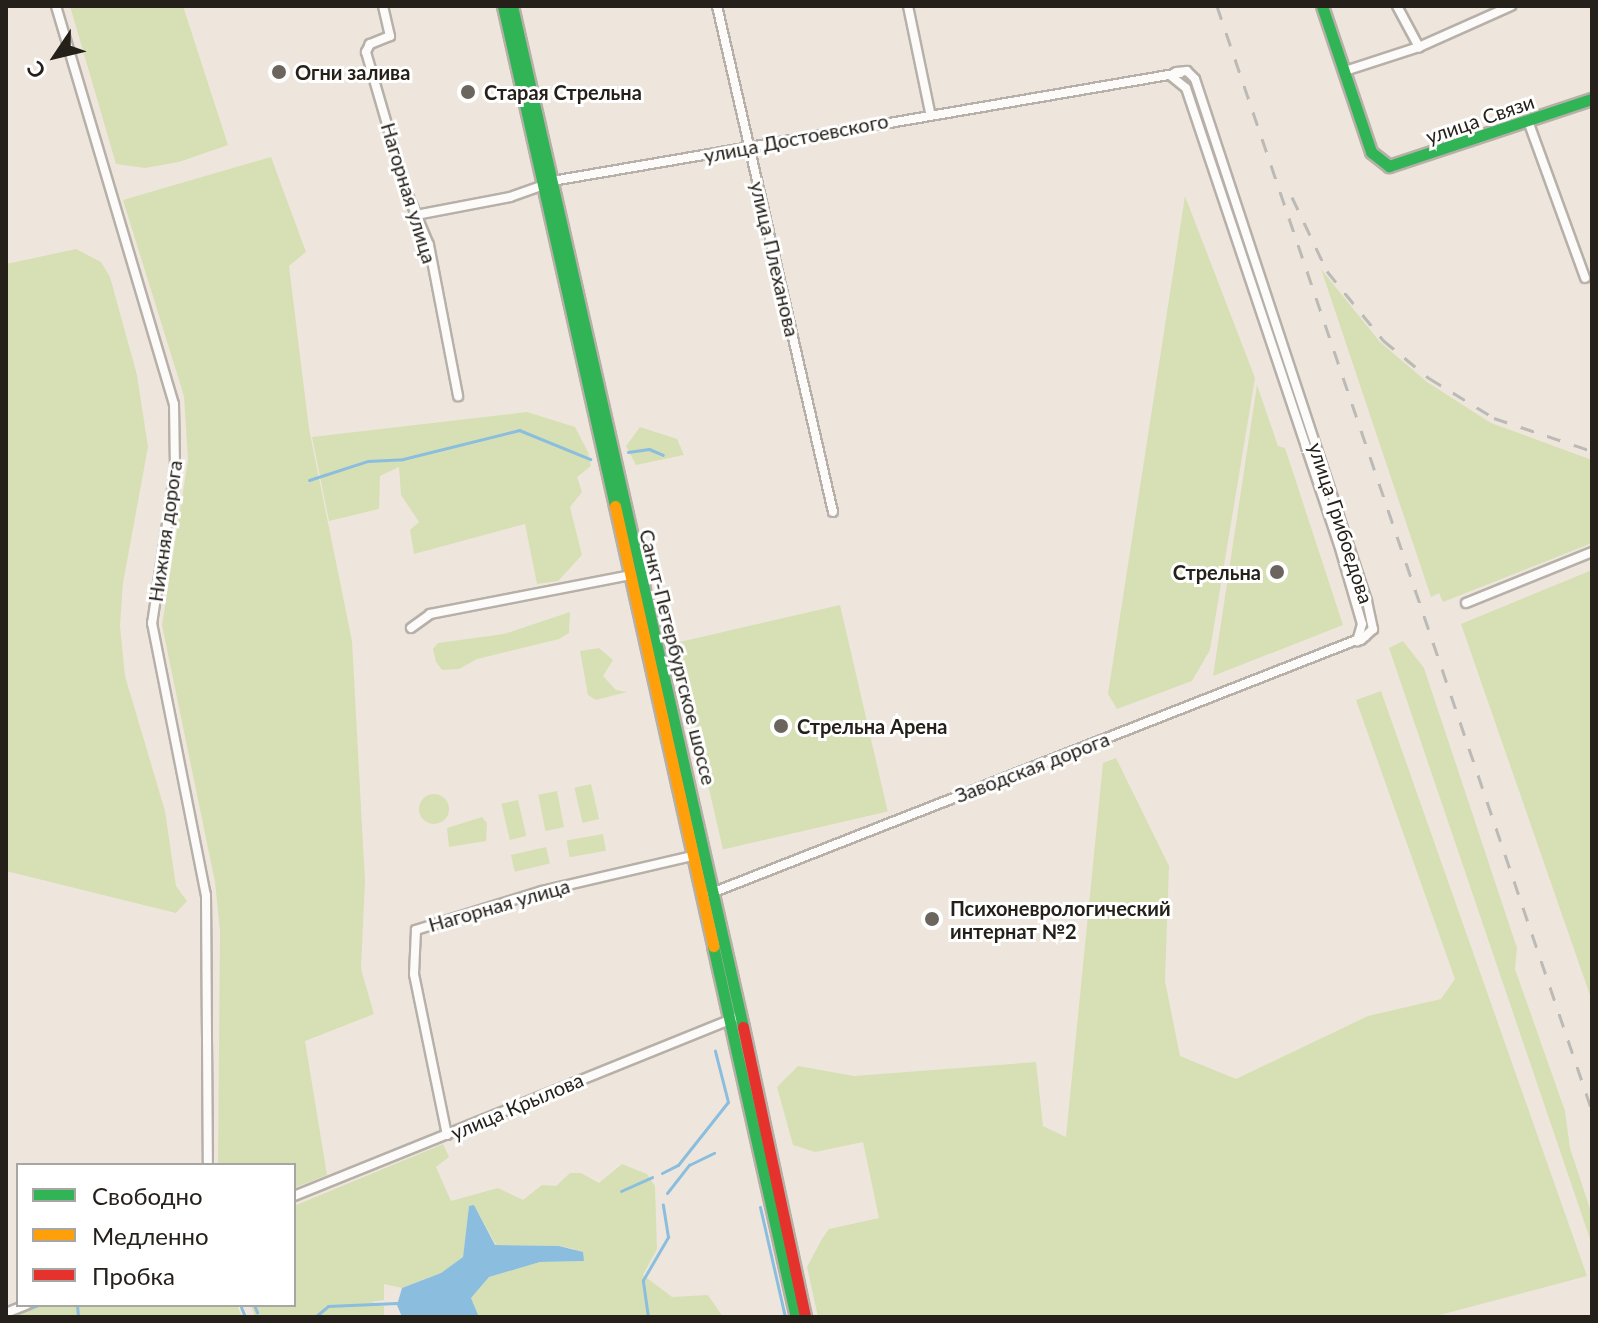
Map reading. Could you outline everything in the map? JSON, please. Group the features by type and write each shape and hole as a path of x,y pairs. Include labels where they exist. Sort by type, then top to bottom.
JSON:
{"main road":[{"name":"Санкт-Петербургское шоссе","path":"503,6 714,893 734,1018 796,1317"},
{"name":"Санкт-Петербургское шоссе","path":"512,6 547,185 692,856 805,1317"},
{"path":"1322,6 1345,71"},
{"name":"улица Связи","path":"1345,71 1371,152 1379,162 1401,166 1592,99"}],"street":[{"name":"Нижняя дорога","path":"56,6 174,404 175,470 152,623 206,895 208,1163"},
{"name":"Нагорная улица","path":"383,6 390,36 370,44 366,52 416,215 429,245 458,396"},
{"name":"улица Плеханова","path":"717,6 833,512"},
{"path":"908,6 930,112"},
{"path":"1397,6 1419,47"},
{"path":"1345,71 1419,47 1511,6"},
{"name":"улица Достоевского","path":"416,215 547,185 930,112 1180,73"},
{"name":"улица Грибоедова","path":"1166,75 1183,83 1189,97 1339,545 1362,624 1360,640"},
{"path":"1528,121 1585,278"},
{"path":"1466,603 1592,552"},
{"path":"411,628 430,614 630,575"},
{"name":"Заводская дорога","path":"701,896 1360,640"},
{"name":"Нагорная улица","path":"447,1135 414,974 416,930 542,891 692,856"},
{"name":"улица Крылова","path":"296,1195 734,1018"}],"green space":[{"path":"70,6 183,6 228,145 179,162 145,168 116,164"},
{"path":"271,157 306,252 289,266 309,429 352,641 365,881 361,969 374,1014 305,1041 327,1175 296,1187 296,1163 218,1163 220,931 215,882 162,625 188,460 184,396 123,200"},
{"path":"1185,196 1255,378 1210,650 1192,681 1117,709 1108,694"},
{"path":"76,249 101,262 110,277 137,375 148,447 123,583 120,626 125,676 165,811 176,886 187,901 176,913 6,871 6,264"},
{"path":"1321,269 1380,342 1427,382 1491,423 1592,460 1592,543 1443,602 1439,593 1431,597"},
{"name":"Стрельна","path":"1257,385 1278,446 1285,448 1343,625 1213,676"},
{"path":"527,412 575,427 588,452 591,466 577,477 582,492 570,507 582,555 558,581 537,584 525,524 414,554 410,530 419,522 401,495 399,467 380,476 379,509 329,521 312,437"},
{"path":"640,427 677,439 684,455 636,465 626,446"},
{"path":"1592,570 1592,1001 1461,624"},
{"name":"Стрельна Арена","path":"840,605 888,812 723,850 675,643"},
{"path":"570,612 569,633 559,639 477,659 459,669 442,670 436,662 433,649 438,643 504,634"},
{"path":"1403,641 1424,668 1517,948 1515,969 1565,1111 1570,1148 1592,1215 1592,1245 1389,648"},
{"path":"599,648 613,660 603,676 616,690 627,692 596,700 588,695 580,651"},
{"path":"1381,691 1587,1276 1432,1317 818,1317 807,1267 822,1239 829,1229 879,1218 863,1142 815,1152 793,1145 777,1087 798,1066 854,1076 1036,1062 1043,1126 1066,1137 1103,763 1116,758 1169,866 1165,981 1180,1056 1236,1079 1368,1016 1441,999 1455,979 1356,700"},
{"path":"591,784 599,819 583,823 574,788"},
{"path":"557,791 564,827 545,831 538,795"},
{"path":"434,794 440,795 448,803 448,815 440,823 434,824 428,823 420,815 419,809 420,803 428,795"},
{"path":"518,800 526,836 510,840 501,804"},
{"path":"482,817 487,823 486,841 449,847 447,828"},
{"path":"603,834 606,851 570,857 567,840"},
{"path":"546,847 550,864 515,872 511,855"},
{"path":"443,1144 449,1157 436,1167 451,1201 498,1188 523,1200 542,1185 556,1186 570,1173 581,1173 599,1183 622,1164 647,1174 655,1186 657,1249 643,1275 672,1297 708,1295 723,1317 479,1317 471,1298 489,1277 540,1262 584,1261 574,1249 559,1246 496,1245 474,1205 469,1207 463,1257 441,1273 402,1288 384,1284 384,1300 371,1302 384,1306 384,1317 255,1317 252,1307 296,1307 296,1205"},
{"path":"35,1307 238,1307 242,1317 9,1317"}],"water":[{"path":"474,1205 495,1245 559,1246 583,1252 584,1261 540,1262 489,1277 471,1298 479,1317 402,1317 397,1305 402,1288 441,1273 463,1257 469,1206"}],"waterway":[{"path":"309,480 368,461 403,459 519,430 590,459"},
{"path":"628,452 649,449 663,455"},
{"path":"662,1173 678,1165 728,1102 715,1051"},
{"path":"667,1193 689,1165 714,1153"},
{"path":"621,1191 652,1177"},
{"path":"648,1317 643,1280 668,1237 663,1204"},
{"path":"760,1207 785,1317"},
{"path":"315,1317 328,1306 397,1303"},
{"path":"7,1317 33,1307"},
{"path":"77,1307 78,1317"},
{"path":"241,1307 245,1317"},
{"path":"255,1307 257,1312"}],"railway":[{"path":"1217,6 1592,1111"},
{"path":"1292,197 1327,271 1383,340 1429,378 1494,418 1592,451"}],"traffic: fast":[{"path":"503,6 615,506"},
{"path":"512,6 743,1027"},
{"path":"1322,6 1371,152 1389,166 1592,99"},
{"path":"713,946 796,1317"}],"traffic: slow":[{"path":"615,506 713,946"}],"traffic: jam":[{"path":"743,1027 805,1317"}],"place":[{"name":"Огни залива","path":"279,72"},
{"name":"Старая Стрельна","path":"468,92"},
{"name":"Стрельна","path":"1277,572"},
{"name":"Стрельна Арена","path":"781,726"},
{"name":"Психоневрологический интернат №2","path":"932,919"}]}
